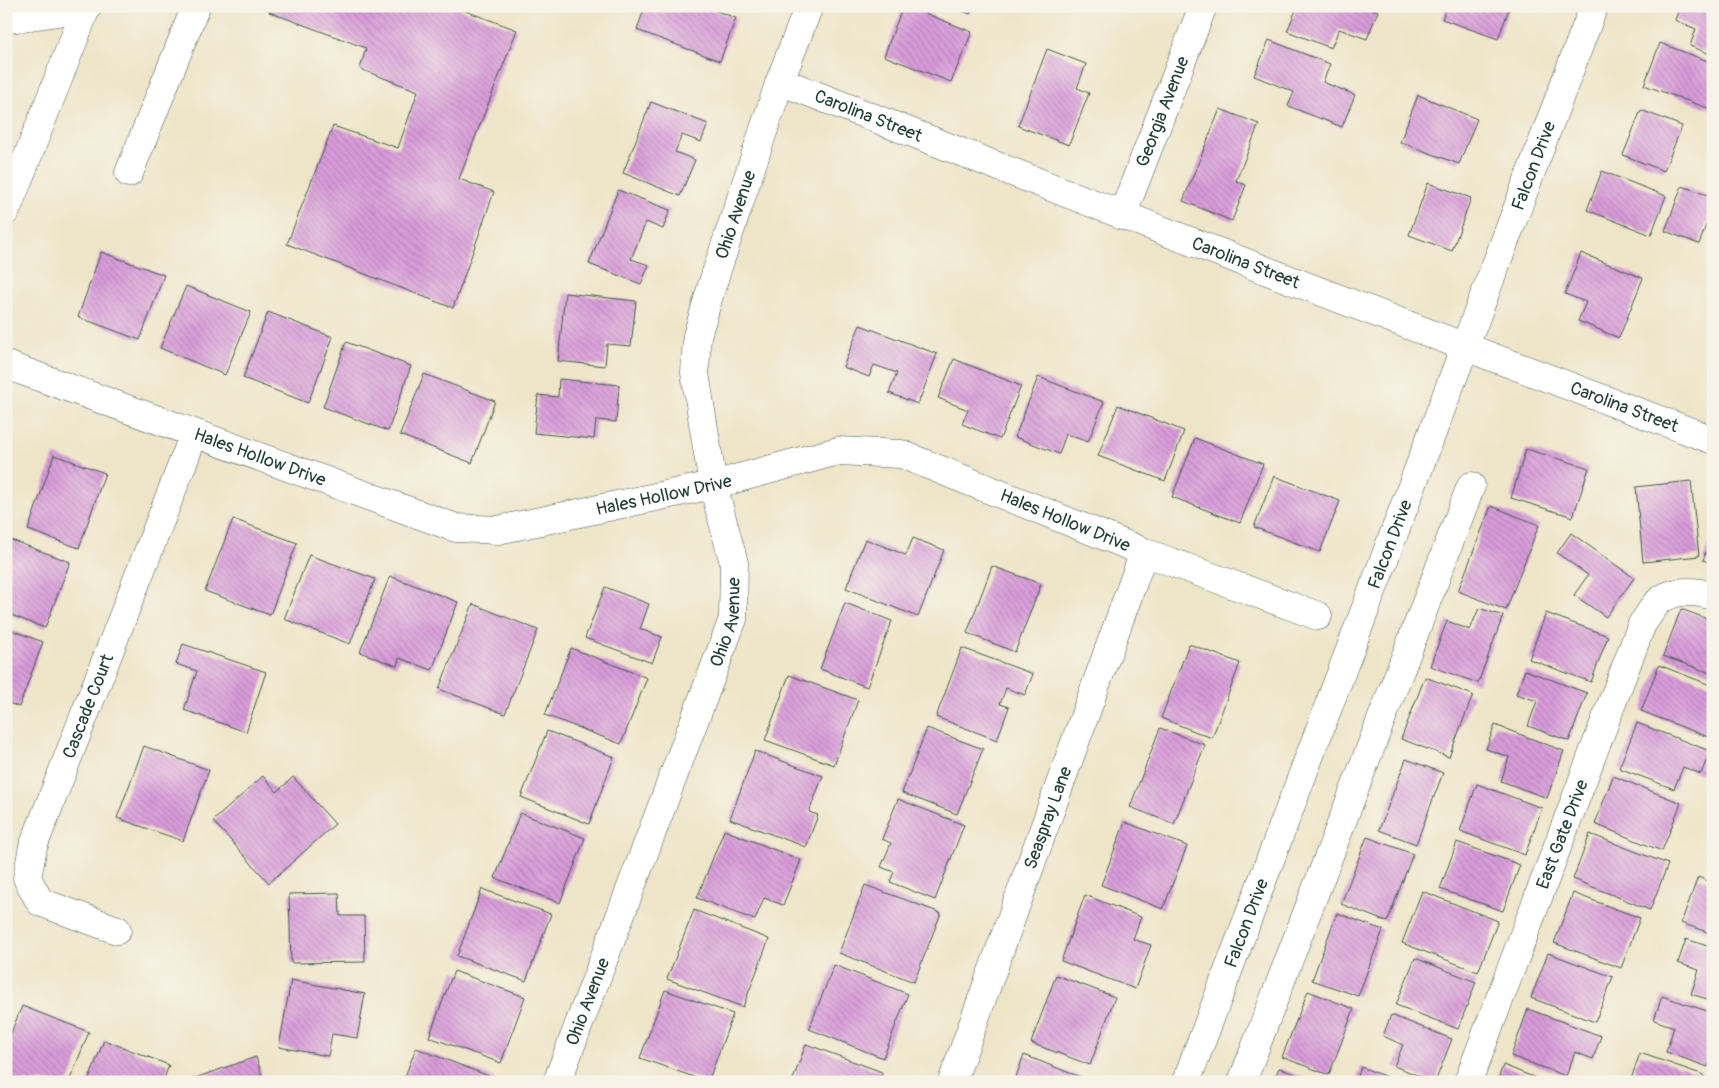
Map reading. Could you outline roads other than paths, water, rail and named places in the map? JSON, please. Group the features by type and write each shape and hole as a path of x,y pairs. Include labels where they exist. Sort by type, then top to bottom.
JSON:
{"street":[{"path":"129,173 196,6"},
{"name":"Ohio Avenue","path":"557,1082 733,619 734,563 713,485 695,373 697,336 780,81 809,6"},
{"name":"Georgia Avenue","path":"1122,216 1203,6"},
{"name":"Falcon Drive","path":"1186,1082 1594,6"},
{"path":"6,18 10,19 86,7"},
{"path":"6,211 86,7"},
{"name":"Carolina Street","path":"780,81 1464,348 1713,440"},
{"name":"Hales Hollow Drive","path":"6,365 456,528 498,530 713,485 838,451 901,454 1144,552 1318,616"},
{"name":"Cascade Court","path":"117,930 40,902 27,878 33,846 194,434"},
{"path":"1242,1082 1471,486"},
{"name":"Seaspray Lane","path":"952,1082 1144,552"},
{"name":"East Gate Drive","path":"1468,1082 1642,624 1656,604 1669,595 1685,592 1713,596"}]}
